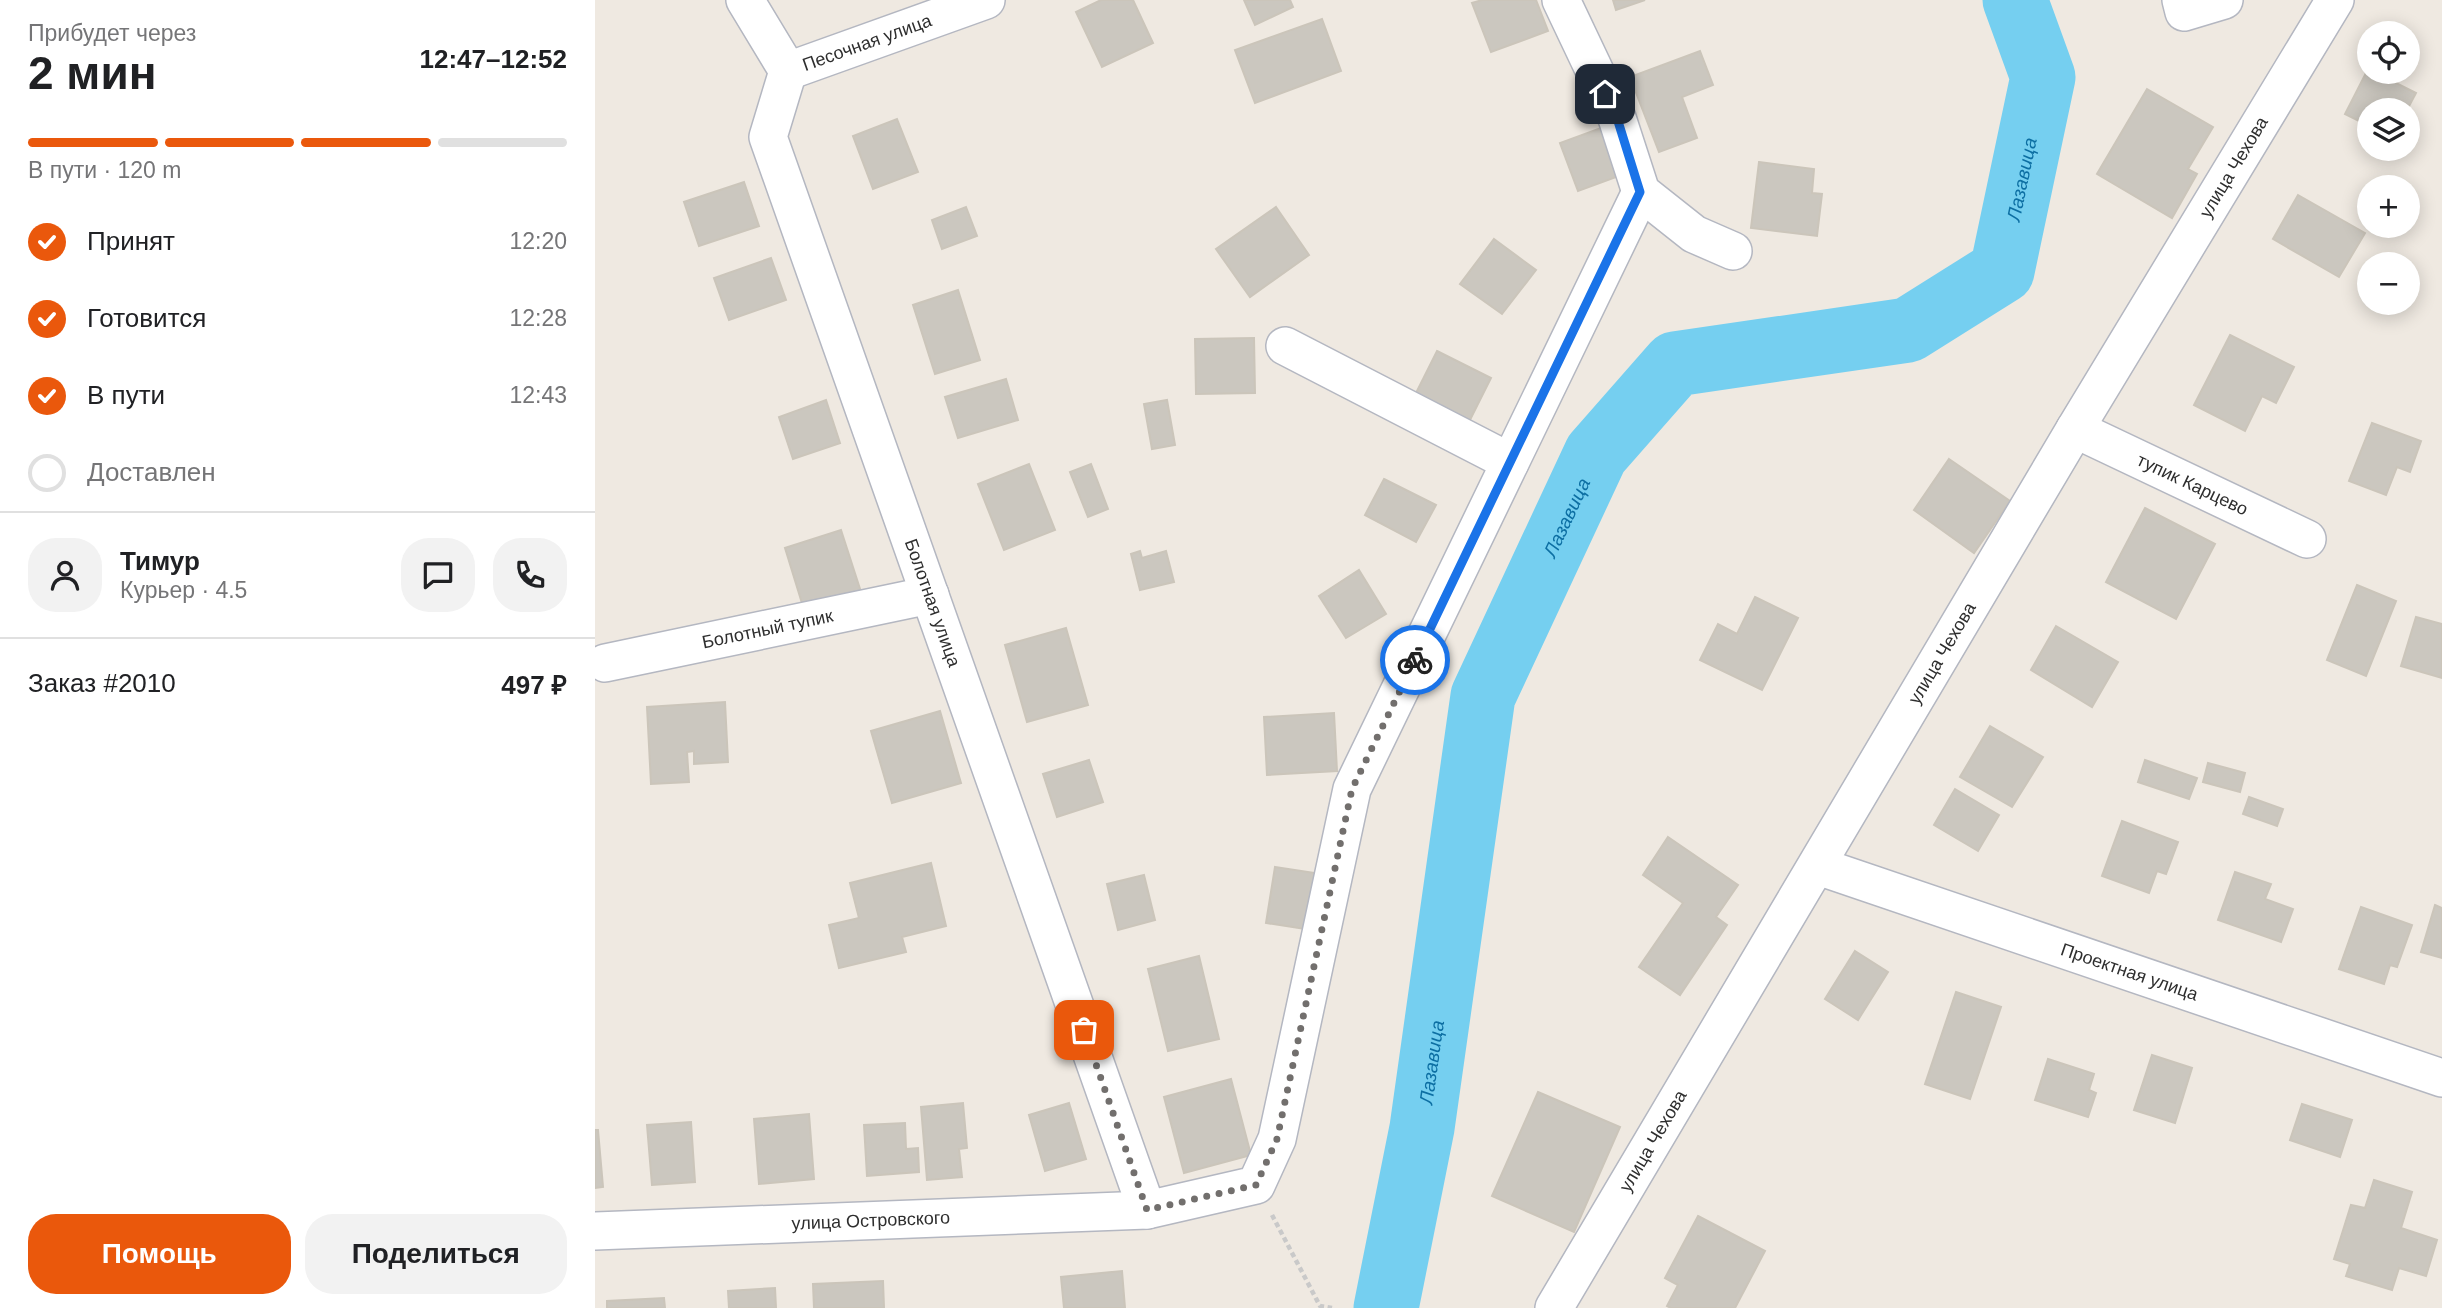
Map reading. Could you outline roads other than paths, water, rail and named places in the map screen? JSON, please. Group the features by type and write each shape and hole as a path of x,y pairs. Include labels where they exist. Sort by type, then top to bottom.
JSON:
{"street":[{"path":"745,0 788,71"},
{"name":"Песочная улица","path":"788,71 986,0"},
{"path":"1560,0 1617,118 1640,192 1694,234 1733,251"},
{"path":"2181,0 2184,12 2224,0"},
{"name":"улица Чехова","path":"1554,1308 2075,429 2335,0"},
{"name":"Болотная улица","path":"788,71 768,137 1147,1210"},
{"path":"1285,346 1510,461 1640,192"},
{"name":"тупик Карцево","path":"2075,429 2307,539"},
{"name":"улица Островского","path":"595,1231 1147,1210 1256,1185 1277,1139 1352,789 1510,461"},
{"name":"Болотный тупик","path":"605,663 930,595"},
{"name":"Проектная улица","path":"1818,866 2442,1078"}],"waterway":[{"name":"Лазавица","path":"1386,1308 1422,1128 1483,696 1596,454 1675,364 1908,330 2002,271 2043,77 2015,0"}]}
